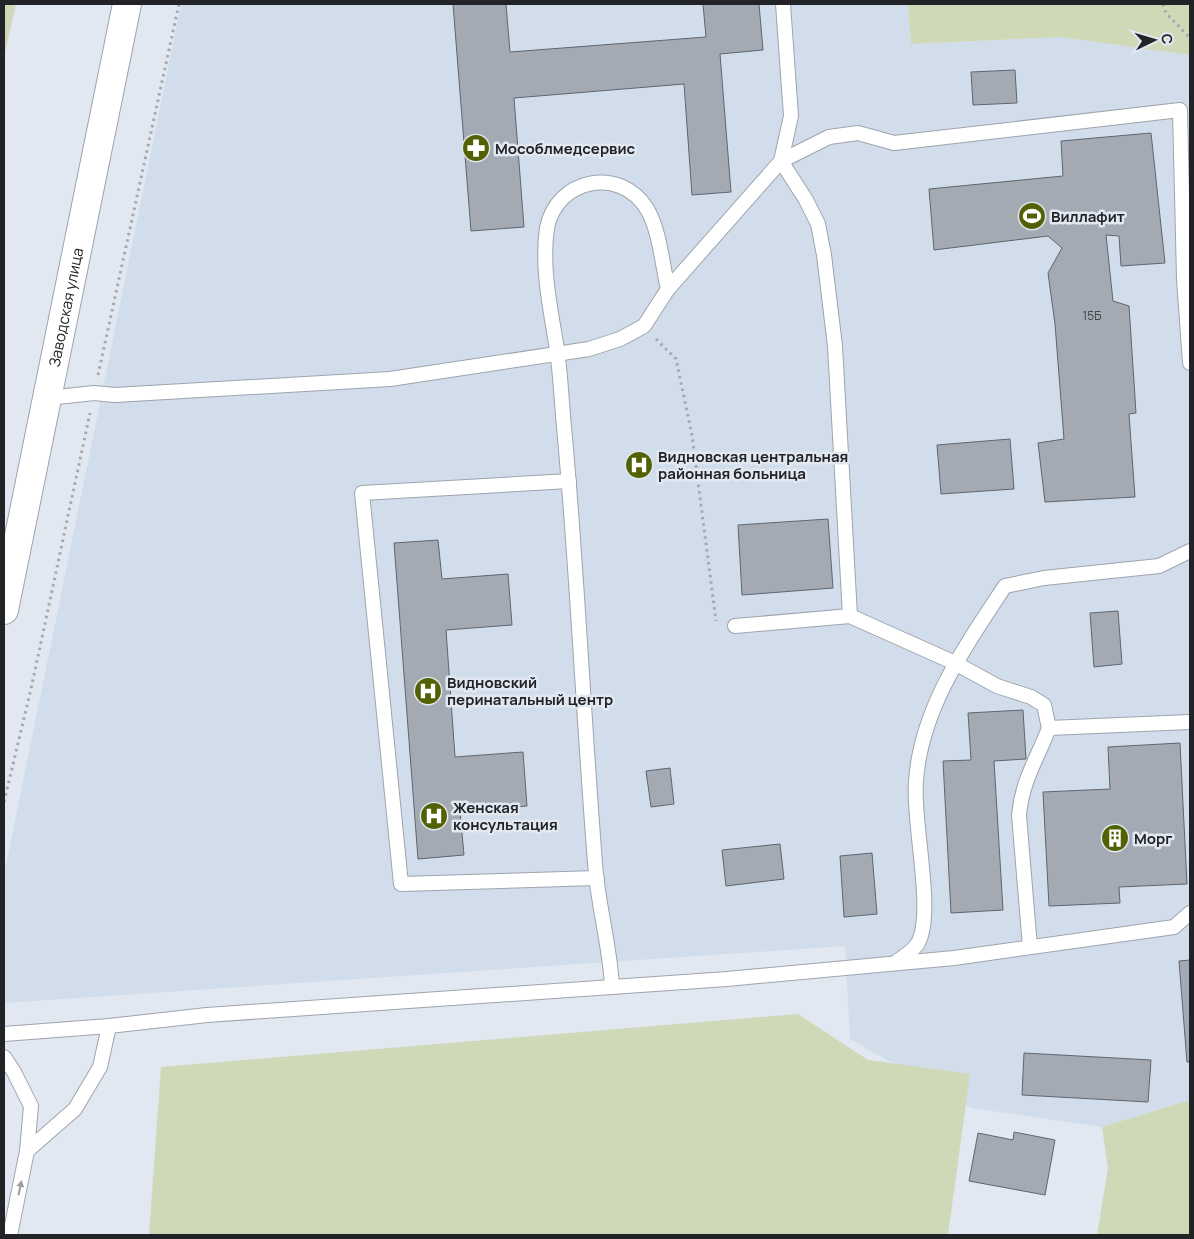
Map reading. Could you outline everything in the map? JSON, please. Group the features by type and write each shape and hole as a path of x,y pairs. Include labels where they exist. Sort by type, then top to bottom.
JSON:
{"main road":[{"name":"Заводская улица","path":"4,610 127,4"}],"lane":[{"path":"783,4 791,116 781,162 806,200 818,224 824,255 834,346 850,616"},
{"path":"48,398 94,393 115,395 390,379 589,349 620,340 644,326 668,289 781,162 829,137 858,133 894,143 1180,110 1184,279 1190,363"},
{"path":"612,986 611,966 597,878 569,481 545,252 548,225 558,201 572,191 589,183 606,181 620,186 634,195 646,208 652,222 668,289"},
{"path":"569,481 362,493 400,884 597,878"},
{"path":"894,963 917,944 925,918 915,782 924,734 954,663 1005,586 1044,578 1159,566 1190,551"},
{"path":"735,626 850,616 954,663 997,686 1031,697 1044,705 1049,728 1026,778 1020,801 1020,832 1030,947"},
{"path":"1049,728 1190,722"},
{"path":"4,1034 110,1026 207,1015 612,986 894,963 1174,927 1190,913"},
{"path":"28,1152 75,1109 100,1067 110,1026"},
{"path":"4,1057 14,1072 31,1106 28,1152 9,1216 10,1235"}],"path":[{"path":"1163,4 1166,13 1190,38"},
{"path":"644,326 676,359 692,435 716,625 735,626"}],"shaded area":[{"name":"Видновская центральная районная больница","path":"181,4 908,4 911,44 1059,37 1190,55 1190,1100 1102,1127 971,1108 850,1039 845,946 4,1003 4,875"}],"green space":[{"path":"4,4 16,4 4,57"},
{"path":"908,4 1190,4 1190,55 1059,37 911,44"},
{"path":"798,1014 868,1060 970,1074 948,1235 149,1235 161,1067"},
{"path":"1190,1100 1190,1235 1097,1235 1108,1168 1102,1127"}],"building":[{"path":"453,4 506,4 510,52 706,37 703,4 759,4 763,50 720,54 731,192 692,195 684,84 514,98 524,227 471,231"},
{"path":"1015,70 1017,103 973,105 971,72"},
{"path":"1151,133 1165,263 1121,266 1119,236 1106,235 1113,301 1129,306 1136,413 1129,414 1135,497 1045,502 1038,443 1064,439 1055,324 1048,273 1062,248 1048,236 934,250 929,189 1063,176 1061,141"},
{"path":"1010,439 1014,489 941,494 937,445"},
{"path":"828,519 833,588 742,595 738,525"},
{"name":"Видновский перинатальный центр","path":"438,540 442,579 508,574 512,625 446,630 455,757 523,752 527,806 460,812 464,855 418,859 394,543"},
{"path":"1118,611 1122,664 1094,667 1090,613"},
{"path":"1023,710 1026,759 994,761 1003,910 951,913 943,761 971,760 968,713"},
{"name":"Морг","path":"1180,743 1187,884 1119,887 1120,903 1049,906 1043,792 1110,789 1108,747"},
{"path":"670,768 674,804 651,807 646,771"},
{"path":"780,844 784,879 726,886 722,850"},
{"path":"872,853 877,914 844,917 840,856"},
{"path":"1190,960 1190,1062 1187,1062 1179,961"},
{"path":"1024,1053 1151,1060 1148,1102 1022,1095"},
{"path":"1014,1132 1055,1140 1045,1195 969,1181 978,1133 1013,1140"}],"place":[{"name":"Мособлмедсервис","path":"476,148"},
{"name":"Виллафит","path":"1032,216"},
{"name":"Видновская центральная районная больница","path":"639,465"},
{"name":"Видновский перинатальный центр","path":"428,691"},
{"name":"Женская консультация","path":"434,816"},
{"name":"Морг","path":"1115,838"}]}
